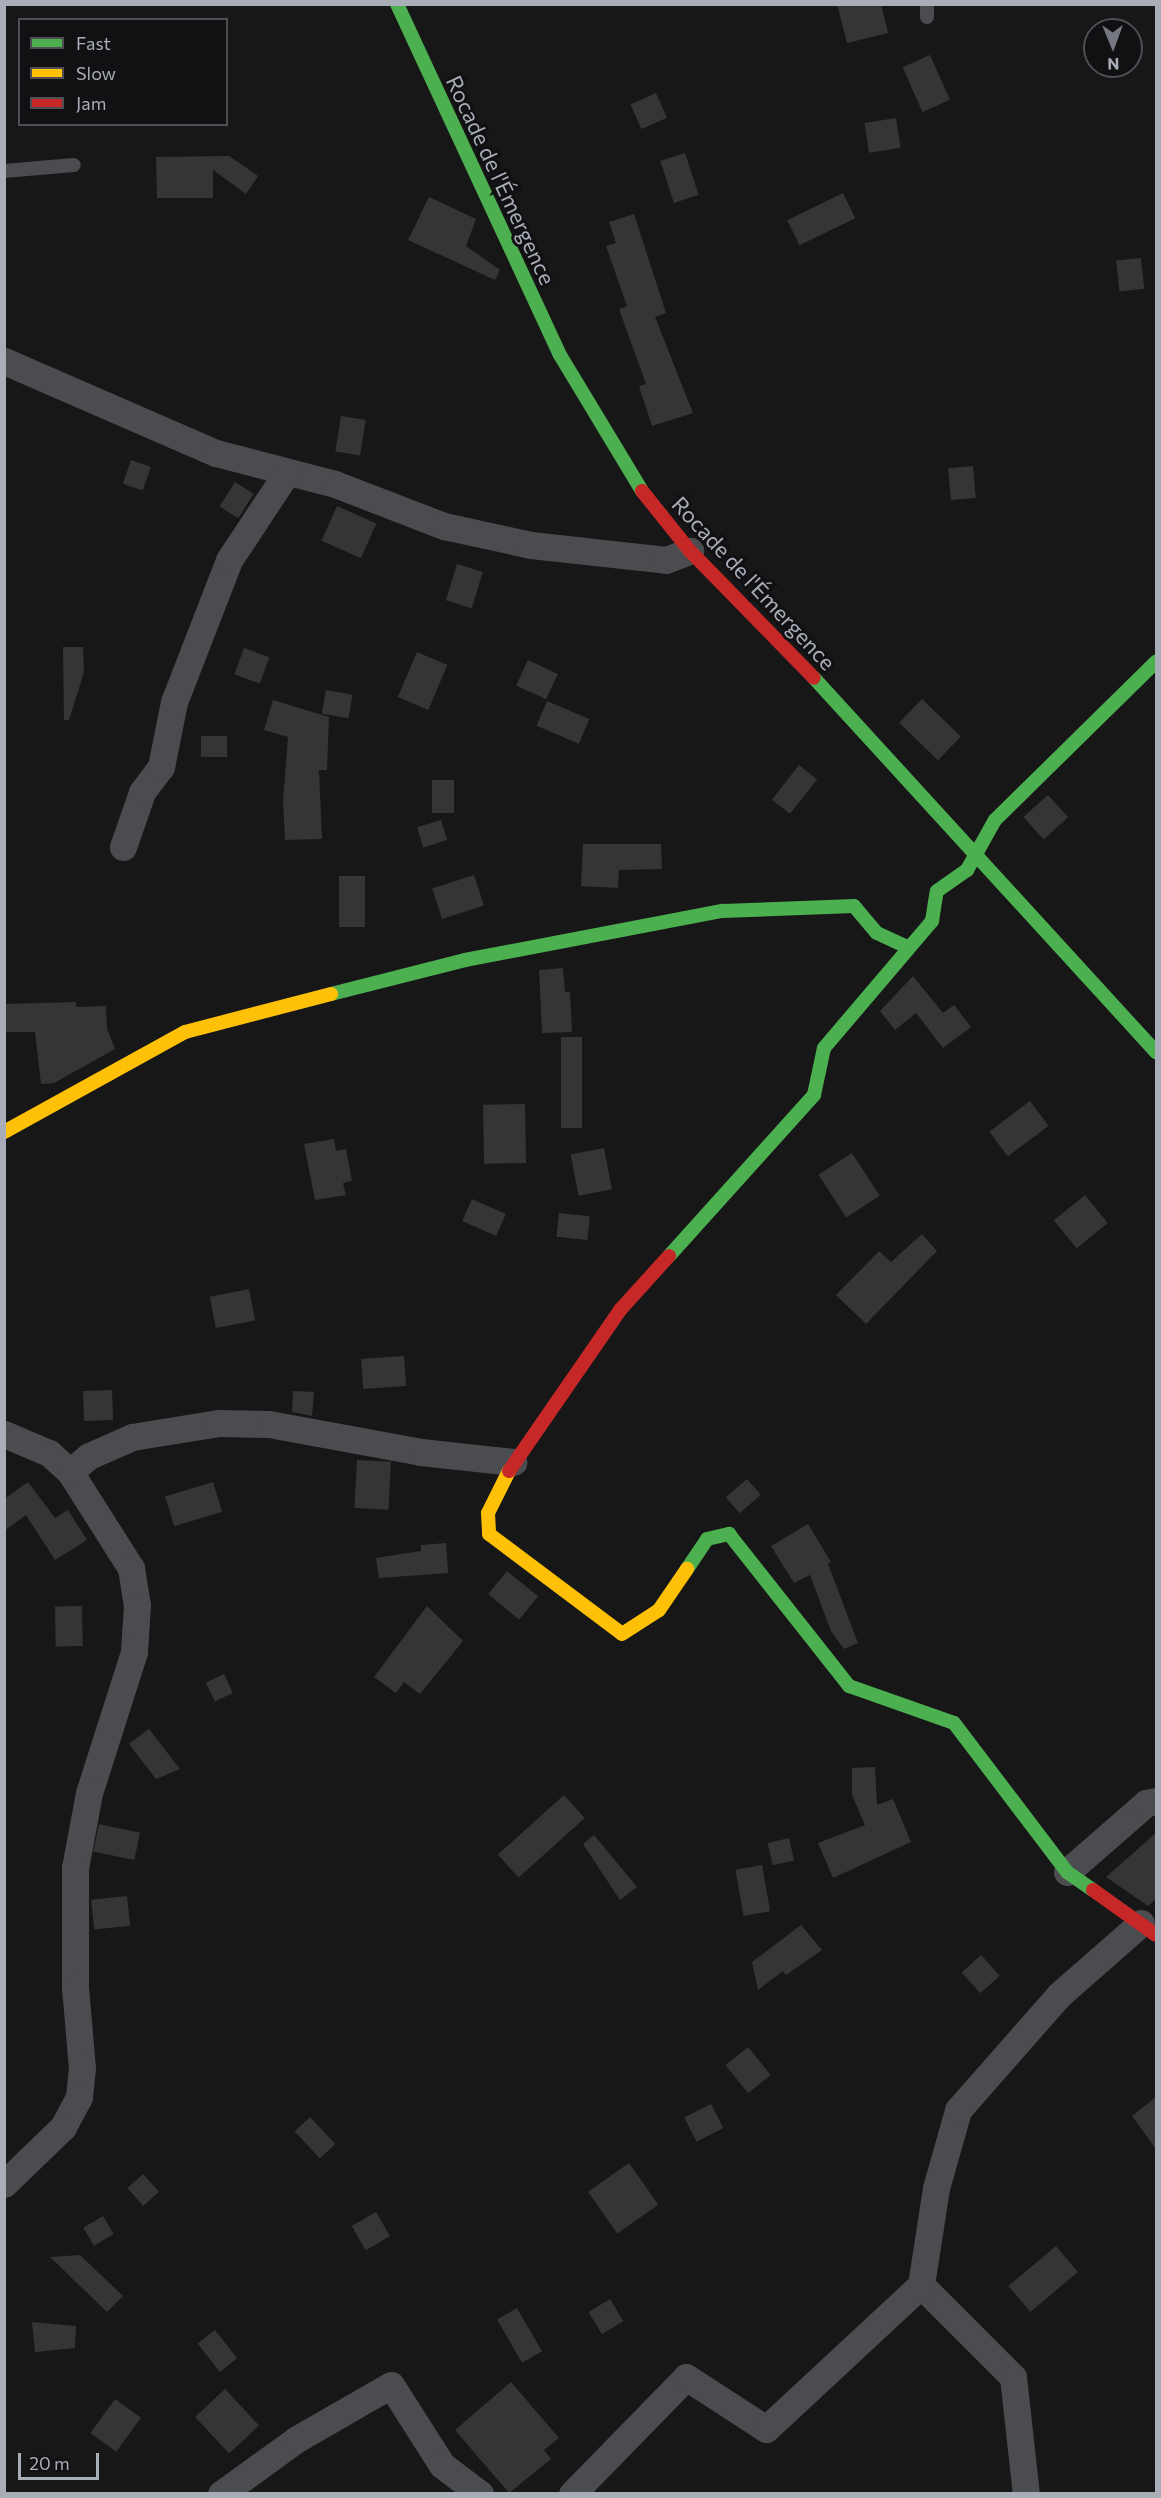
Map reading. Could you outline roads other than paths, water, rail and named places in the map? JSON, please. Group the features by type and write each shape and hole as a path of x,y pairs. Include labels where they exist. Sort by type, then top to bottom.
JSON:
{"street":[{"name":"Rocade de l'Émergence","path":"397,4 560,355 632,477 690,551 870,736 1156,1052"},
{"path":"4,361 216,453 286,474 335,484 444,526 531,545 666,560 690,551"},
{"path":"123,847 142,792 161,767 174,702 229,560 286,474"},
{"path":"572,2493 686,2377 766,2428 921,2285 936,2188 958,2110 1059,1995 1149,1929 1067,1872 954,1724 849,1686 747,1552 729,1534 707,1539 660,1610 622,1634 489,1534 488,1513 513,1462 620,1310 814,1095 824,1048 907,947 932,921 937,891 967,870 995,820 1156,663"},
{"path":"4,1132 185,1032 465,960 723,911 854,906 877,933 907,947"},
{"path":"70,1472 89,1456 132,1437 218,1423 269,1424 421,1452 513,1462"},
{"path":"4,1434 49,1453 70,1472 131,1568 137,1605 134,1652 89,1793 75,1869 75,1987 82,2068 79,2097 63,2127 4,2184"},
{"path":"1067,1872 1146,1803 1156,1801"},
{"path":"921,2285 1013,2377 1026,2493"},
{"path":"221,2493 297,2439 391,2385 442,2465 480,2493"}],"lane":[{"path":"4,171 74,165"}]}
